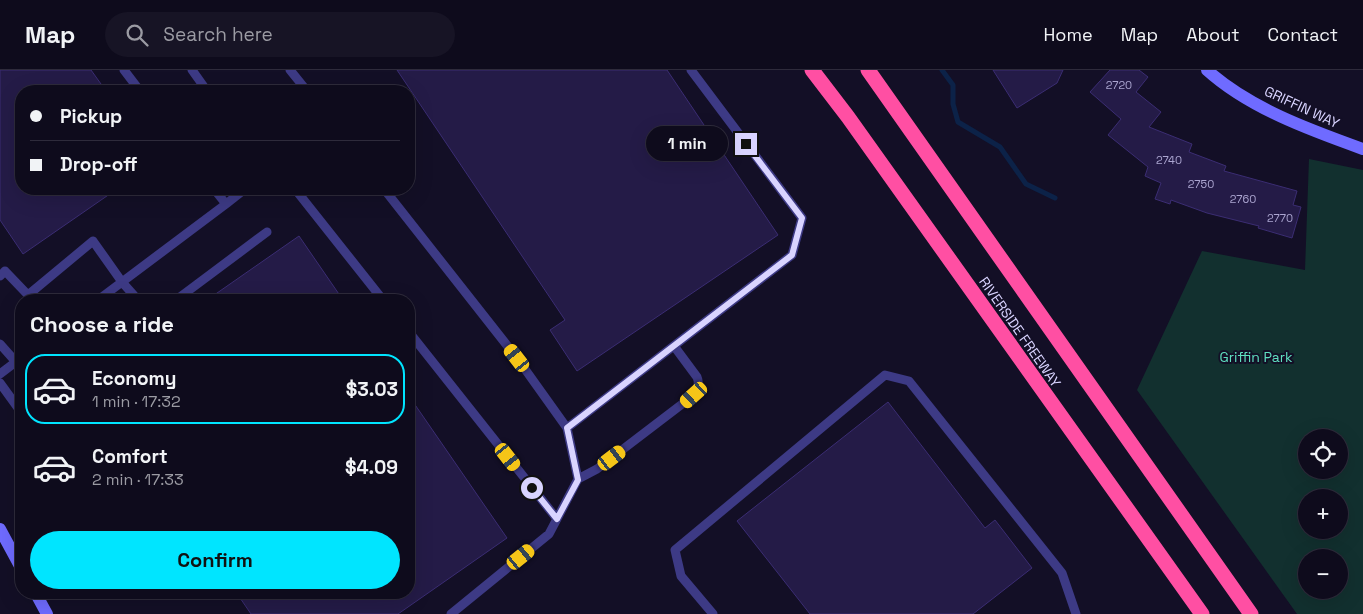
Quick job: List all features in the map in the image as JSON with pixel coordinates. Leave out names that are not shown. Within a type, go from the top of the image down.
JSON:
[{"type":"highway","name":"RIVERSIDE FREEWAY","points":[[812,70],[848,117],[1202,614]]},
{"type":"highway","name":"RIVERSIDE FREEWAY","points":[[868,70],[1251,614]]},
{"type":"street","name":"GRIFFIN WAY","points":[[1207,70],[1225,86],[1301,126],[1363,149]]},
{"type":"street","points":[[0,529],[15,557]]},
{"type":"street","points":[[39,599],[47,614]]},
{"type":"lane","points":[[124,70],[135,85]]},
{"type":"lane","points":[[192,70],[203,85]]},
{"type":"lane","points":[[290,70],[302,85]]},
{"type":"lane","points":[[567,428],[792,255],[802,218],[691,70]]},
{"type":"lane","points":[[219,195],[226,204]]},
{"type":"lane","points":[[106,294],[237,195]]},
{"type":"lane","points":[[300,195],[378,294]]},
{"type":"lane","points":[[389,195],[517,358],[567,428],[578,480]]},
{"type":"lane","points":[[184,294],[266,232]]},
{"type":"lane","points":[[29,294],[93,241],[133,294]]},
{"type":"lane","points":[[0,276],[5,271],[27,294]]},
{"type":"lane","points":[[415,340],[557,519]]},
{"type":"lane","points":[[0,344],[15,357]]},
{"type":"lane","points":[[451,614],[549,534],[578,480],[597,469],[694,395],[699,382],[697,377],[674,346]]},
{"type":"lane","points":[[0,374],[15,362]]},
{"type":"lane","points":[[713,614],[681,576],[675,550],[885,375],[909,381],[1062,573],[1076,614]]},
{"type":"lane","points":[[0,383],[15,404]]},
{"type":"green space","name":"Griffin Park","points":[[1309,159],[1363,170],[1363,614],[1297,614],[1137,390],[1202,251],[1305,270]]},
{"type":"building","points":[[0,70],[91,70],[102,85],[15,85],[15,195],[108,195],[23,254],[0,220]]},
{"type":"building","points":[[397,70],[667,70],[778,235],[577,371],[550,330],[565,320],[415,97],[415,85],[407,85]]},
{"type":"building","points":[[993,70],[1063,70],[1057,83],[1017,108]]},
{"type":"building","points":[[1110,70],[1139,70],[1148,77],[1136,92],[1161,112],[1149,127],[1192,144],[1189,152],[1226,166],[1224,171],[1297,191],[1293,205],[1301,207],[1292,238],[1258,228],[1259,226],[1207,213],[1171,200],[1170,204],[1155,199],[1161,183],[1145,176],[1148,167],[1108,135],[1121,119],[1090,92]]},
{"type":"building","points":[[299,236],[339,294],[216,294]]},
{"type":"building","points":[[888,402],[985,528],[995,520],[1032,568],[973,614],[810,614],[737,521]]},
{"type":"building","points":[[415,405],[507,538],[398,614],[251,614],[241,599],[415,599]]},
{"type":"waterway","points":[[942,70],[953,85],[953,104],[958,122],[1000,147],[1026,184],[1055,198]]},
{"type":"route","points":[[532,488],[557,519],[578,480],[567,428],[792,255],[802,218],[746,144]]}]
